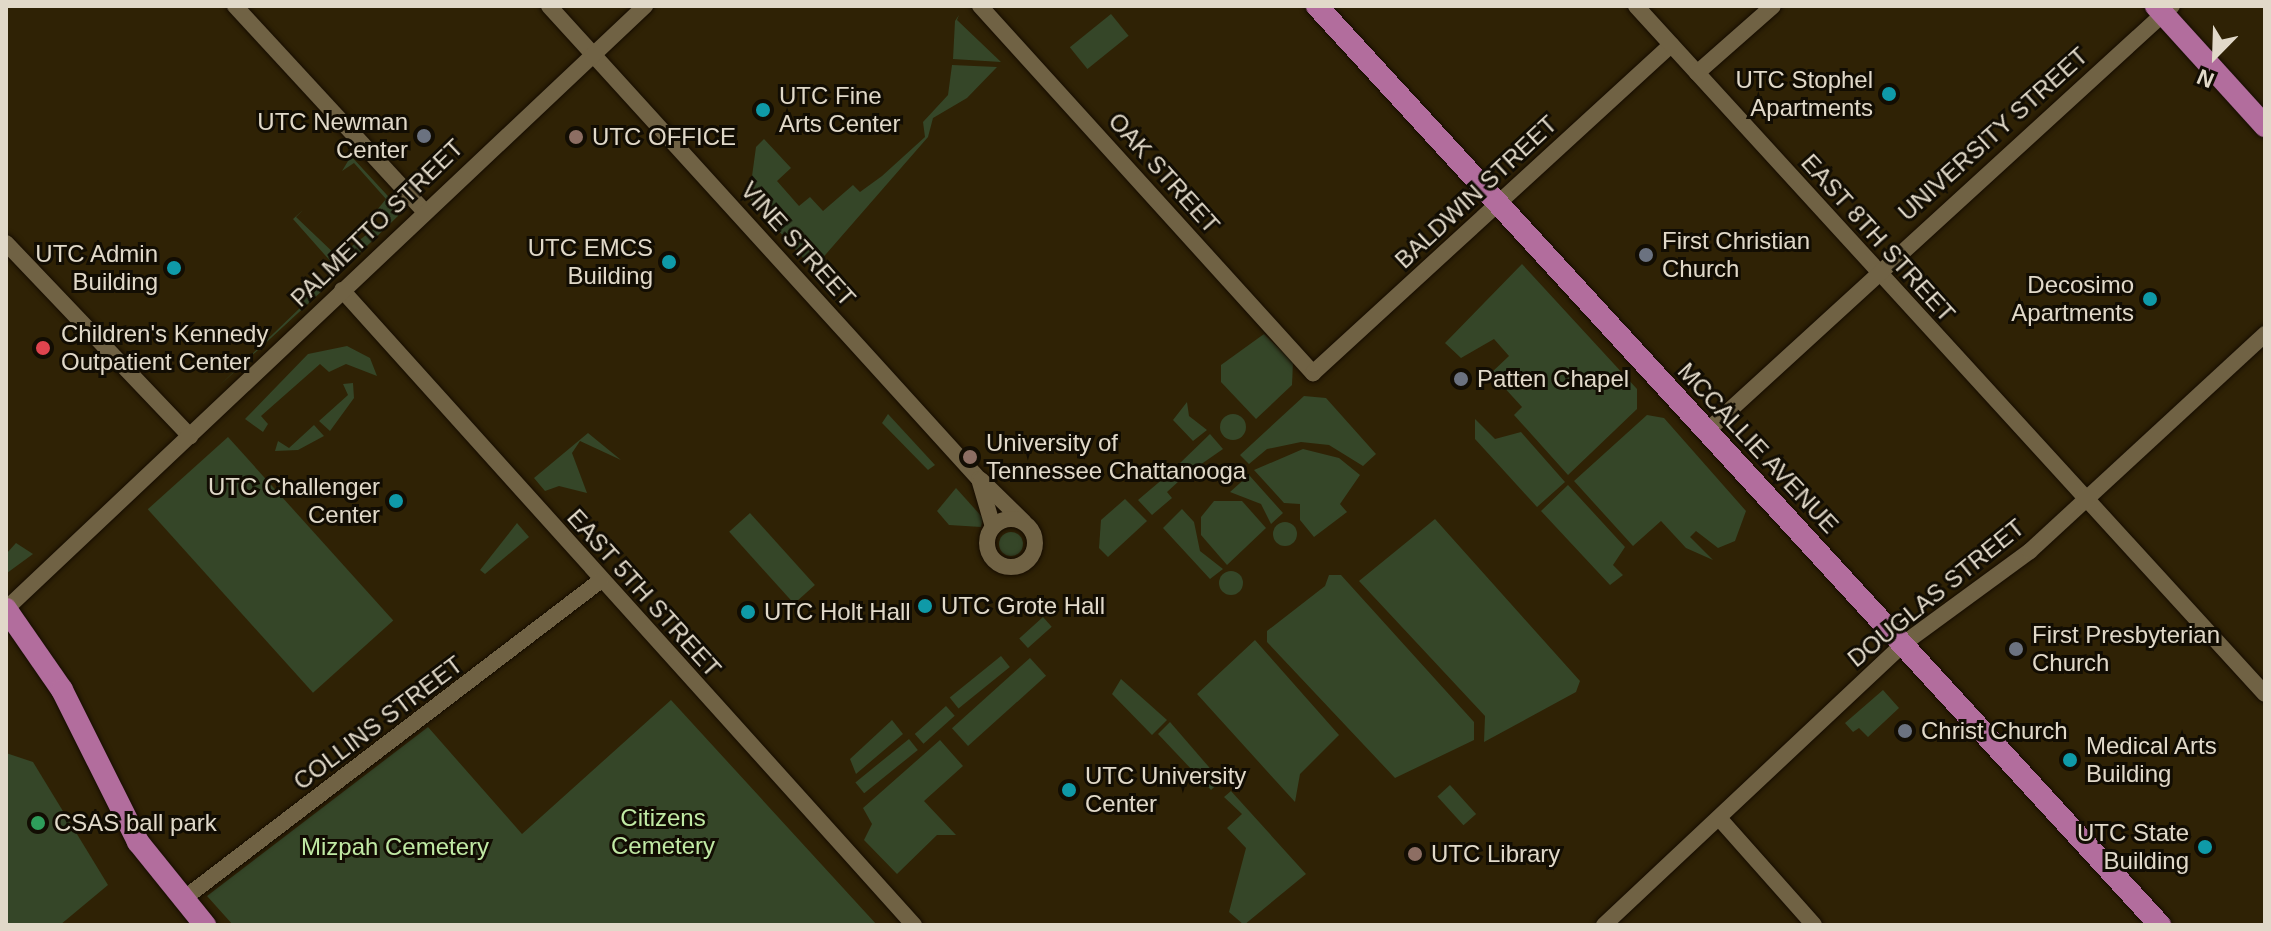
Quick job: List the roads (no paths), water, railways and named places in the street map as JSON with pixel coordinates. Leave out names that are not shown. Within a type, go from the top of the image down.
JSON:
[{"type":"main road","name":"MCCALLIE AVENUE","points":[[1317,6],[2160,925]]},
{"type":"main road","points":[[2163,9],[2265,126]]},
{"type":"main road","points":[[6,609],[62,690],[138,842],[205,925]]},
{"type":"street","points":[[235,6],[423,210]]},
{"type":"street","name":"VINE STREET","points":[[549,6],[979,479],[1028,526],[1034,551],[1016,567],[991,559],[993,527],[979,479]]},
{"type":"street","name":"PALMETTO STREET","points":[[6,609],[423,210],[645,6]]},
{"type":"street","name":"OAK STREET","points":[[980,6],[1313,373]]},
{"type":"street","name":"EAST 8TH STREET","points":[[1636,6],[2085,501],[2265,694]]},
{"type":"street","points":[[1697,73],[1773,6]]},
{"type":"street","name":"UNIVERSITY STREET","points":[[1707,431],[1876,271],[2163,9]]},
{"type":"street","name":"BALDWIN STREET","points":[[1313,373],[1671,45]]},
{"type":"street","points":[[6,243],[190,436]]},
{"type":"street","name":"EAST 5TH STREET","points":[[342,290],[600,581],[914,925]]},
{"type":"street","name":"DOUGLAS STREET","points":[[1604,925],[1903,644],[2085,501],[2265,334]]},
{"type":"street","points":[[993,527],[1009,518],[1028,526]]},
{"type":"street","name":"COLLINS STREET","points":[[182,900],[600,581]]},
{"type":"street","points":[[1719,818],[1814,925]]},
{"type":"place","name":"UTC Stophel Apartments","points":[[1889,94]]},
{"type":"place","name":"UTC Fine Arts Center","points":[[763,110]]},
{"type":"place","name":"UTC Newman Center","points":[[424,136]]},
{"type":"place","name":"UTC OFFICE","points":[[576,137]]},
{"type":"place","name":"First Christian Church","points":[[1646,255]]},
{"type":"place","name":"UTC EMCS Building","points":[[669,262]]},
{"type":"place","name":"UTC Admin Building","points":[[174,268]]},
{"type":"place","name":"Decosimo Apartments","points":[[2150,299]]},
{"type":"place","name":"Children's Kennedy Outpatient Center","points":[[43,348]]},
{"type":"place","name":"Patten Chapel","points":[[1461,379]]},
{"type":"place","name":"University of Tennessee Chattanooga","points":[[970,457]]},
{"type":"place","name":"UTC Challenger Center","points":[[396,501]]},
{"type":"place","name":"UTC Grote Hall","points":[[925,606]]},
{"type":"place","name":"UTC Holt Hall","points":[[748,612]]},
{"type":"place","name":"First Presbyterian Church","points":[[2016,649]]},
{"type":"place","name":"Christ Church","points":[[1905,731]]},
{"type":"place","name":"Medical Arts Building","points":[[2070,760]]},
{"type":"place","name":"UTC University Center","points":[[1069,790]]},
{"type":"place","name":"CSAS ball park","points":[[38,823]]},
{"type":"place","name":"UTC State Building","points":[[2205,847]]},
{"type":"place","name":"UTC Library","points":[[1415,854]]},
{"type":"park label","name":"Citizens Cemetery","points":[[663,832]]},
{"type":"park label","name":"Mizpah Cemetery","points":[[395,847]]}]
